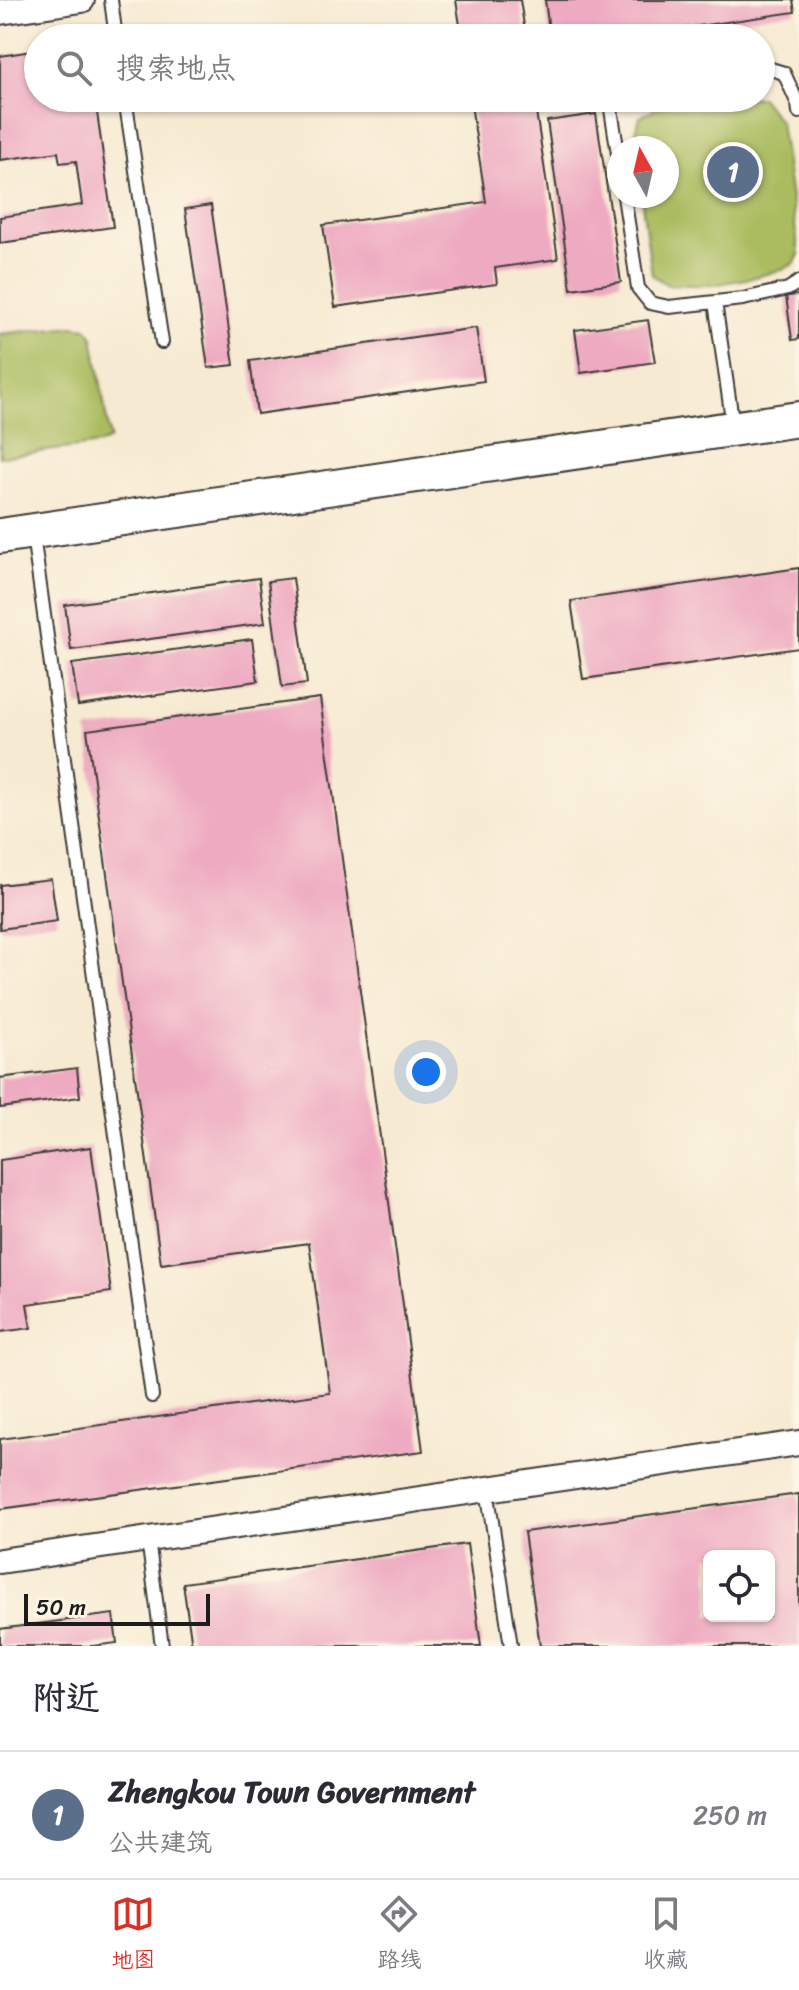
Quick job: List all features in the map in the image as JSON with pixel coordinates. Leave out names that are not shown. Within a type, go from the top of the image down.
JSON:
[{"type":"street","points":[[0,12],[82,0]]},
{"type":"street","points":[[16,533],[799,419]]},
{"type":"street","points":[[0,1561],[799,1443]]},
{"type":"lane","points":[[111,0],[114,24]]},
{"type":"lane","points":[[775,70],[784,73],[799,112]]},
{"type":"lane","points":[[127,112],[162,342]]},
{"type":"lane","points":[[611,112],[615,136]]},
{"type":"lane","points":[[626,208],[638,288],[650,303],[669,307],[743,299],[788,289],[799,282]]},
{"type":"lane","points":[[715,302],[734,429]]},
{"type":"lane","points":[[16,533],[152,1396]]},
{"type":"lane","points":[[487,1489],[511,1646]]},
{"type":"lane","points":[[148,1539],[162,1646]]},
{"type":"green space","points":[[650,112],[772,112],[780,122],[799,254],[795,263],[782,270],[712,285],[668,285],[652,275],[643,208],[679,208],[679,136],[635,136],[640,117]]},
{"type":"green space","points":[[73,326],[87,328],[93,337],[110,439],[100,444],[0,457],[0,334]]},
{"type":"building","points":[[456,0],[520,0],[524,24],[460,24]]},
{"type":"building","points":[[545,0],[793,0],[795,12],[712,24],[548,24]]},
{"type":"building","points":[[24,52],[24,112],[97,112],[113,227],[0,243],[0,217],[82,205],[76,161],[60,163],[58,152],[0,160],[0,56]]},
{"type":"building","points":[[472,112],[536,112],[558,259],[495,268],[497,284],[335,307],[323,225],[486,202]]},
{"type":"building","points":[[596,114],[607,208],[610,208],[621,282],[571,289],[547,121]]},
{"type":"building","points":[[211,205],[234,365],[208,368],[185,209]]},
{"type":"building","points":[[799,295],[799,339],[792,340],[786,296]]},
{"type":"building","points":[[648,320],[655,362],[581,373],[575,330]]},
{"type":"building","points":[[476,328],[484,381],[257,414],[250,361]]},
{"type":"building","points":[[799,568],[799,648],[583,679],[571,601]]},
{"type":"building","points":[[259,578],[265,623],[71,650],[65,605]]},
{"type":"building","points":[[293,578],[307,684],[282,687],[268,581]]},
{"type":"building","points":[[252,639],[258,681],[78,706],[72,664]]},
{"type":"building","points":[[320,698],[423,1451],[0,1509],[0,1439],[330,1393],[309,1243],[161,1264],[87,730]]},
{"type":"building","points":[[51,879],[57,921],[0,929],[0,885]]},
{"type":"building","points":[[77,1068],[80,1097],[0,1108],[0,1078]]},
{"type":"building","points":[[91,1147],[111,1292],[27,1304],[31,1328],[0,1332],[0,1160]]},
{"type":"building","points":[[799,1494],[799,1646],[540,1646],[524,1532]]},
{"type":"building","points":[[467,1544],[481,1646],[192,1646],[183,1583]]},
{"type":"building","points":[[113,1614],[117,1643],[0,1646],[0,1629]]},
{"type":"place","name":"Zhengkou Town Government","points":[[733,172]]}]
